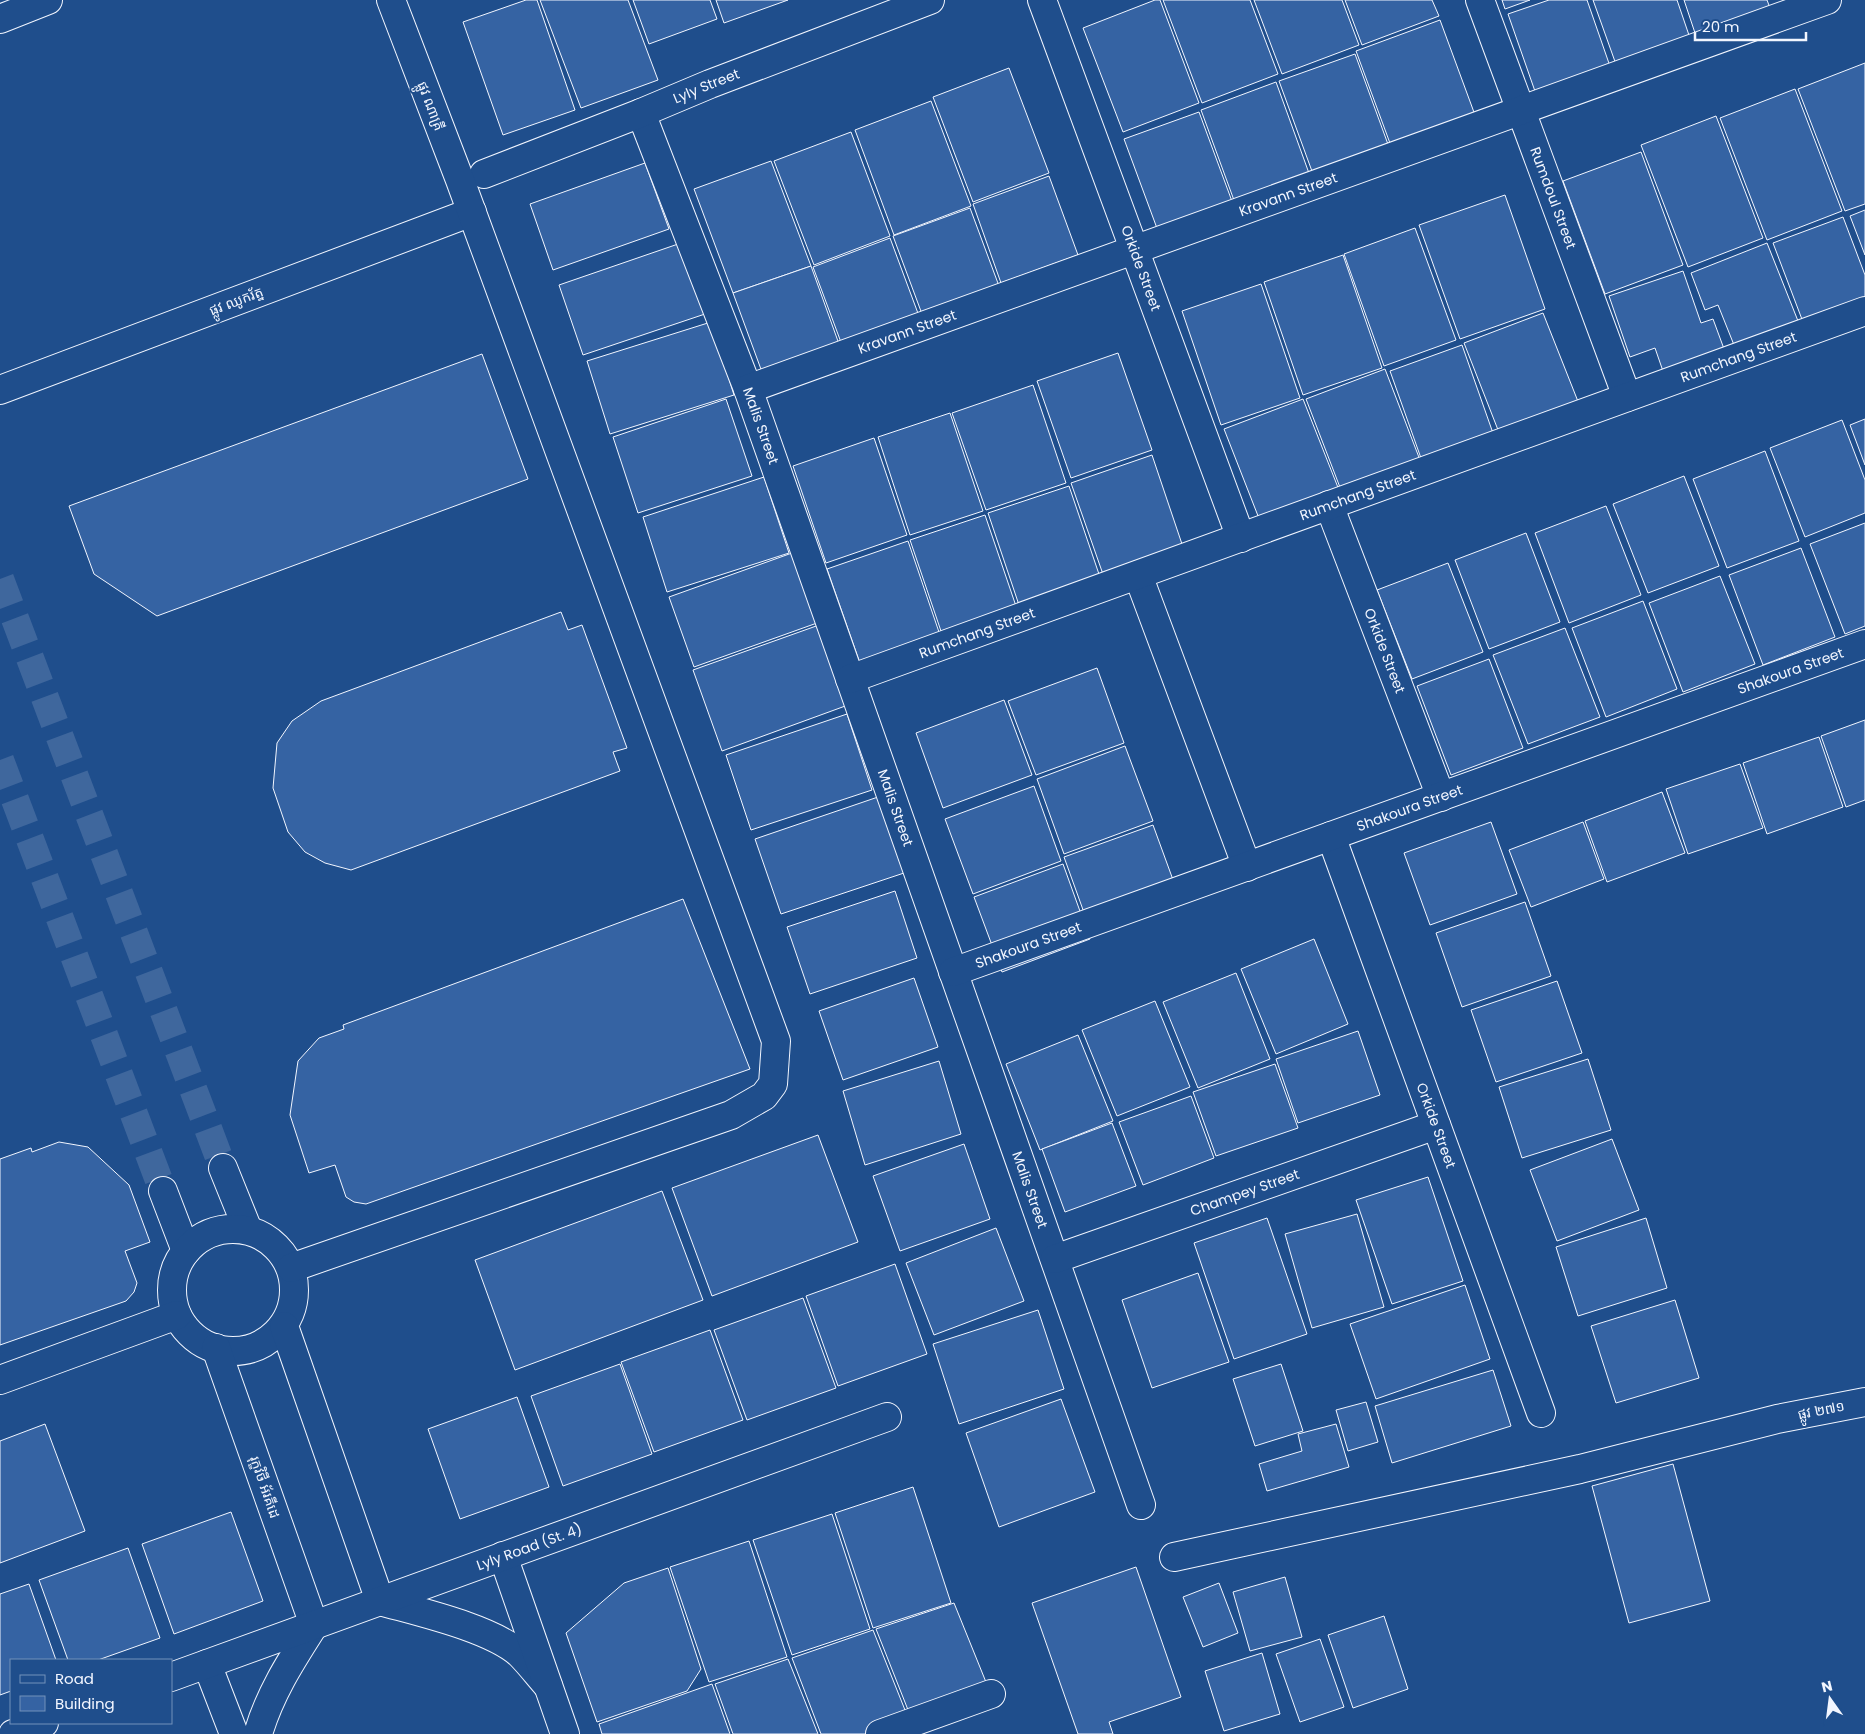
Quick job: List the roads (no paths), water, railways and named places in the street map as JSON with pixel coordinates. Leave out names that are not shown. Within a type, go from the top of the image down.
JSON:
[{"type":"street","points":[[0,19],[48,0]]},
{"type":"street","name":"ផ្លូវ ណាគ្រី","points":[[291,1268],[732,1115],[764,1096],[773,1084],[776,1041],[472,212],[391,0]]},
{"type":"street","name":"Lyly Street","points":[[484,174],[710,84],[930,0]]},
{"type":"street","name":"Orkide Street","points":[[1042,0],[1241,538]]},
{"type":"street","name":"Rumdoul Street","points":[[1480,0],[1626,398]]},
{"type":"street","name":"Kravann Street","points":[[748,389],[1827,0]]},
{"type":"street","name":"Malis Street","points":[[641,113],[748,389],[1141,1505]]},
{"type":"street","name":"ផ្លូវ ឈូករ័ត្ន","points":[[0,390],[472,212]]},
{"type":"street","name":"Rumchang Street","points":[[850,679],[1865,311]]},
{"type":"street","name":"Orkide Street","points":[[1329,505],[1441,797]]},
{"type":"street","points":[[1138,574],[1247,867]]},
{"type":"street","name":"Shakoura Street","points":[[954,972],[1865,644]]},
{"type":"street","name":"Orkide Street","points":[[1331,836],[1541,1413]]},
{"type":"street","name":"Champey Street","points":[[1054,1259],[1436,1125]]},
{"type":"street","points":[[223,1168],[248,1230]]},
{"type":"street","points":[[163,1191],[186,1251]]},
{"type":"street","points":[[227,1228],[248,1230],[266,1237],[281,1250],[291,1268],[295,1288],[292,1308],[284,1326],[269,1339],[251,1348],[230,1352],[210,1347],[192,1336],[179,1320],[172,1301],[171,1280],[178,1261],[191,1244],[208,1233],[227,1228]]},
{"type":"street","points":[[0,1380],[177,1315]]},
{"type":"street","points":[[284,1326],[380,1601],[442,1619],[496,1639],[520,1654],[548,1686]]},
{"type":"street","name":"រុក្ខវិថី អ័រគីដេ","points":[[216,1348],[314,1625]]},
{"type":"street","name":"ផ្លូវ ២៧១","points":[[1174,1557],[1580,1469],[1777,1419],[1865,1402]]},
{"type":"street","name":"Lyly Road (St. 4)","points":[[172,1677],[887,1417]]},
{"type":"street","points":[[503,1556],[565,1734]]},
{"type":"street","points":[[258,1734],[282,1673],[314,1625]]},
{"type":"street","points":[[207,1664],[234,1734]]},
{"type":"street","points":[[880,1734],[991,1694]]},
{"type":"street","points":[[13,1734],[41,1724]]},
{"type":"tunnel","points":[[0,579],[223,1168]]},
{"type":"tunnel","points":[[0,760],[163,1191]]}]
